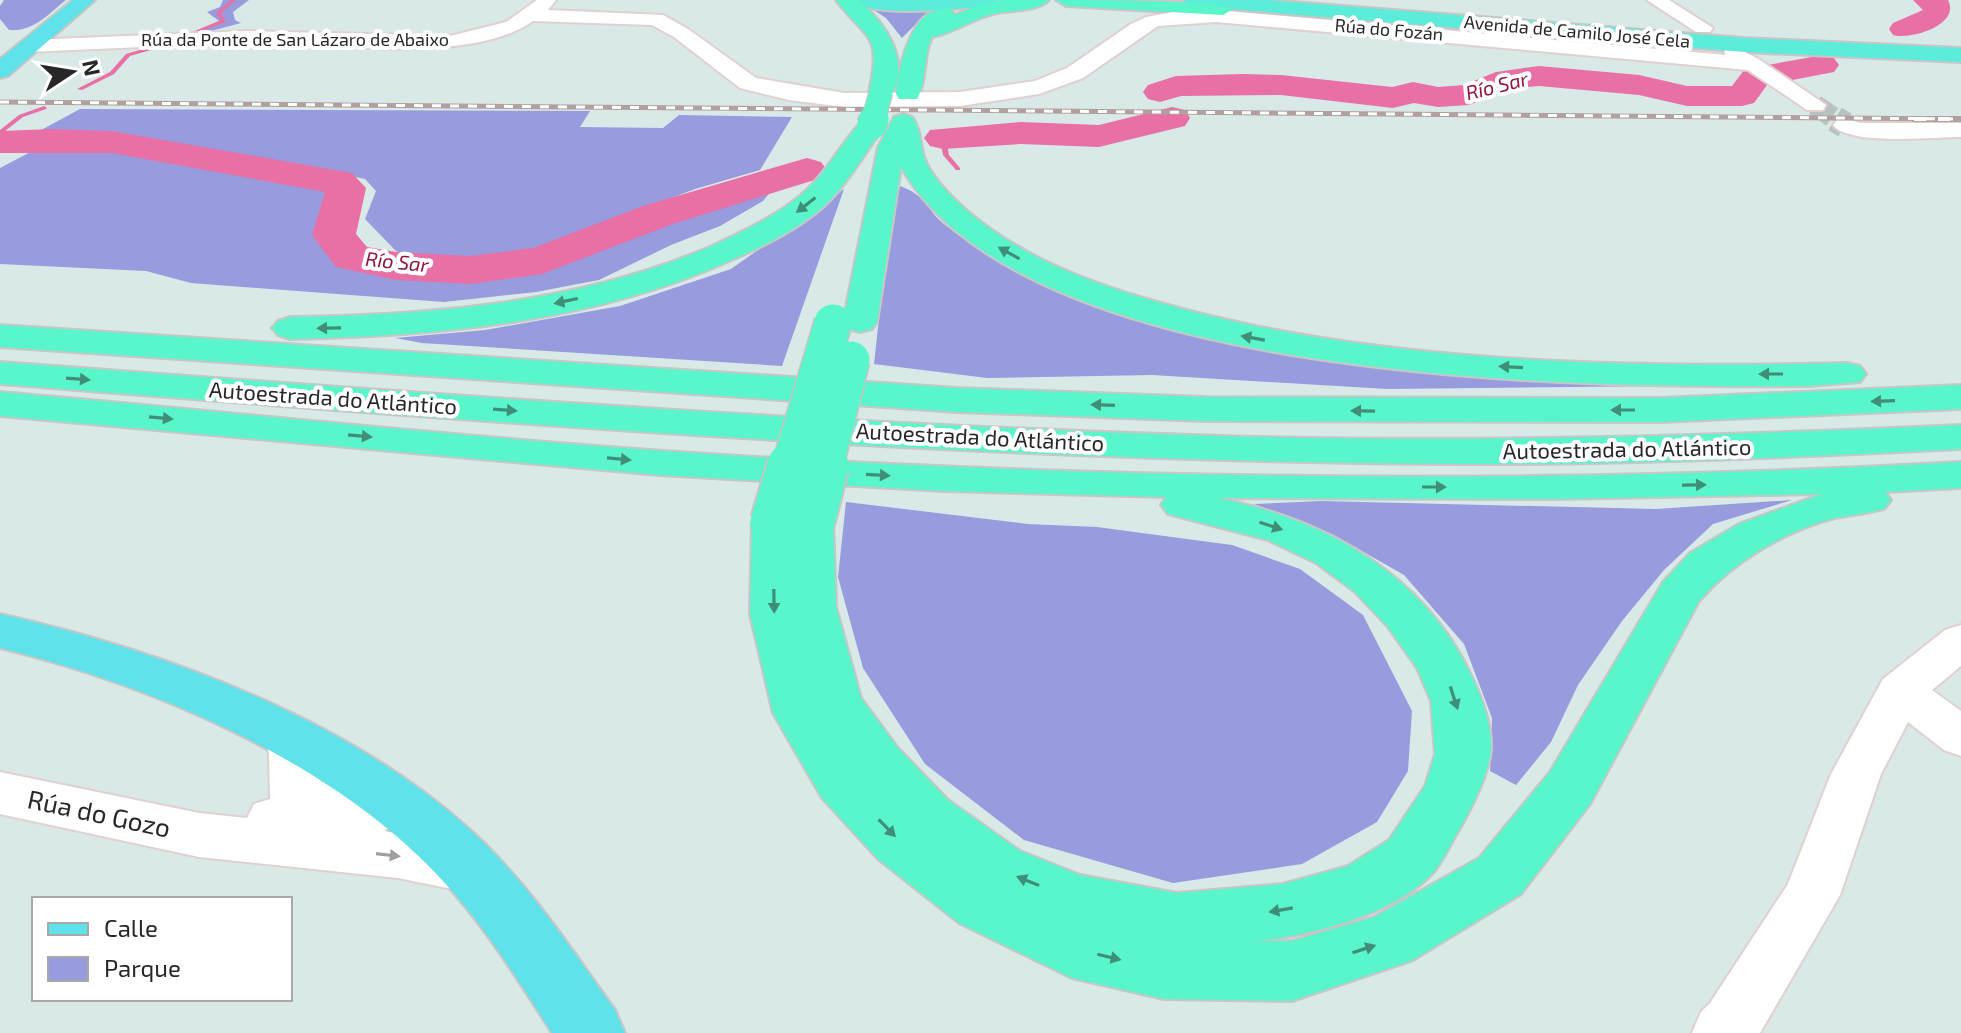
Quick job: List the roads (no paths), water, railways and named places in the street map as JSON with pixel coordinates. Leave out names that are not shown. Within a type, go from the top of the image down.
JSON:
[{"type":"highway","points":[[846,0],[870,20],[884,41],[886,71],[881,92],[909,134],[912,162],[955,215],[985,239],[1088,292],[1235,335],[1346,355],[1429,363],[1621,373],[1843,374],[1961,368]]},
{"type":"highway","points":[[862,0],[914,6],[980,2]]},
{"type":"highway","points":[[923,32],[940,29],[954,20],[985,9],[1039,0]]},
{"type":"highway","points":[[1066,0],[1219,13],[1438,25],[1471,23]]},
{"type":"highway","points":[[1116,0],[1219,13]]},
{"type":"highway","name":"Avenida de Camilo José Cela","points":[[1193,0],[1744,45],[1961,55]]},
{"type":"highway","name":"Avenida de Camilo José Cela","points":[[1266,0],[1817,43],[1961,47]]},
{"type":"highway","points":[[1337,0],[1635,26],[1656,32]]},
{"type":"highway","points":[[1394,0],[1557,20]]},
{"type":"highway","points":[[980,2],[944,14],[915,42],[894,114],[872,145],[846,323],[792,522],[774,614],[800,713],[842,782],[899,842],[981,904],[1072,949],[1164,969],[1292,971],[1391,940],[1500,876],[1570,788],[1680,593],[1706,564],[1755,534],[1824,507],[1961,488]]},
{"type":"highway","points":[[0,310],[253,328],[335,328],[421,324],[536,307],[647,281],[700,264],[776,226],[823,191],[853,144],[894,114]]},
{"type":"highway","name":"Autoestrada do Atlántico","points":[[0,336],[958,400],[1204,409],[1660,410],[1961,397]]},
{"type":"highway","name":"Autoestrada do Atlántico","points":[[0,373],[662,421],[1213,450],[1618,451],[1857,444],[1961,437]]},
{"type":"highway","points":[[0,404],[660,463],[964,480],[1260,487],[1496,487],[1720,484],[1961,475]]},
{"type":"highway","points":[[792,522],[836,703],[877,762],[928,817],[999,869],[1076,901],[1177,921],[1283,911],[1365,888],[1410,858],[1451,793],[1463,754],[1457,701],[1440,663],[1405,615],[1372,581],[1332,553],[1284,530],[1243,517],[1196,506],[1144,500],[997,493],[964,480]]},
{"type":"main road","points":[[0,71],[28,39],[85,0]]},
{"type":"main road","points":[[0,631],[136,671],[232,709],[286,735],[380,791],[472,870],[502,905],[591,1033]]},
{"type":"street","name":"Rúa da Ponte de San Lázaro de Abaixo","points":[[28,39],[338,38],[450,42],[513,26],[550,0]]},
{"type":"street","points":[[1656,0],[1703,28]]},
{"type":"street","name":"Rúa do Fozán","points":[[528,15],[656,19],[681,33],[748,83],[789,93],[844,100],[960,99],[1039,87],[1075,73],[1153,21],[1219,13],[1764,71]]},
{"type":"street","name":"Rúa do Fozán","points":[[1734,52],[1815,105]]},
{"type":"street","points":[[1845,125],[1856,130],[1961,130]]},
{"type":"street","points":[[1723,1033],[1732,1024],[1812,895],[1856,774],[1900,691],[1961,641]]},
{"type":"street","points":[[1900,691],[1961,737]]},
{"type":"street","points":[[286,735],[294,753],[303,830],[334,836],[380,791]]},
{"type":"street","name":"Rúa do Gozo","points":[[0,793],[199,835],[303,830],[398,855],[472,870]]},
{"type":"waterway","points":[[185,37],[224,21],[218,13],[234,0]]},
{"type":"waterway","name":"Río Sar","points":[[1904,29],[1937,15],[1938,6],[1927,0]]},
{"type":"waterway","points":[[80,89],[112,73],[128,55],[166,44]]},
{"type":"waterway","name":"Río Sar","points":[[1160,92],[1176,86],[1242,84],[1281,85],[1393,98],[1413,92],[1438,97],[1469,95],[1508,79],[1539,76],[1639,85],[1687,96],[1742,96],[1757,76],[1784,74],[1823,65]]},
{"type":"waterway","points":[[0,133],[21,116],[44,108]]},
{"type":"waterway","name":"Río Sar","points":[[943,138],[1021,133],[1099,136],[1172,118]]},
{"type":"waterway","points":[[943,138],[946,155],[958,169]]},
{"type":"waterway","name":"Río Sar","points":[[0,142],[112,142],[338,182],[346,188],[334,235],[352,257],[396,266],[470,270],[542,260],[658,215],[807,170]]},
{"type":"tunnel","points":[[1815,105],[1836,120]]},
{"type":"tunnel","points":[[1836,120],[1845,125]]},
{"type":"railway","points":[[0,102],[1961,119],[1914,119]]}]
